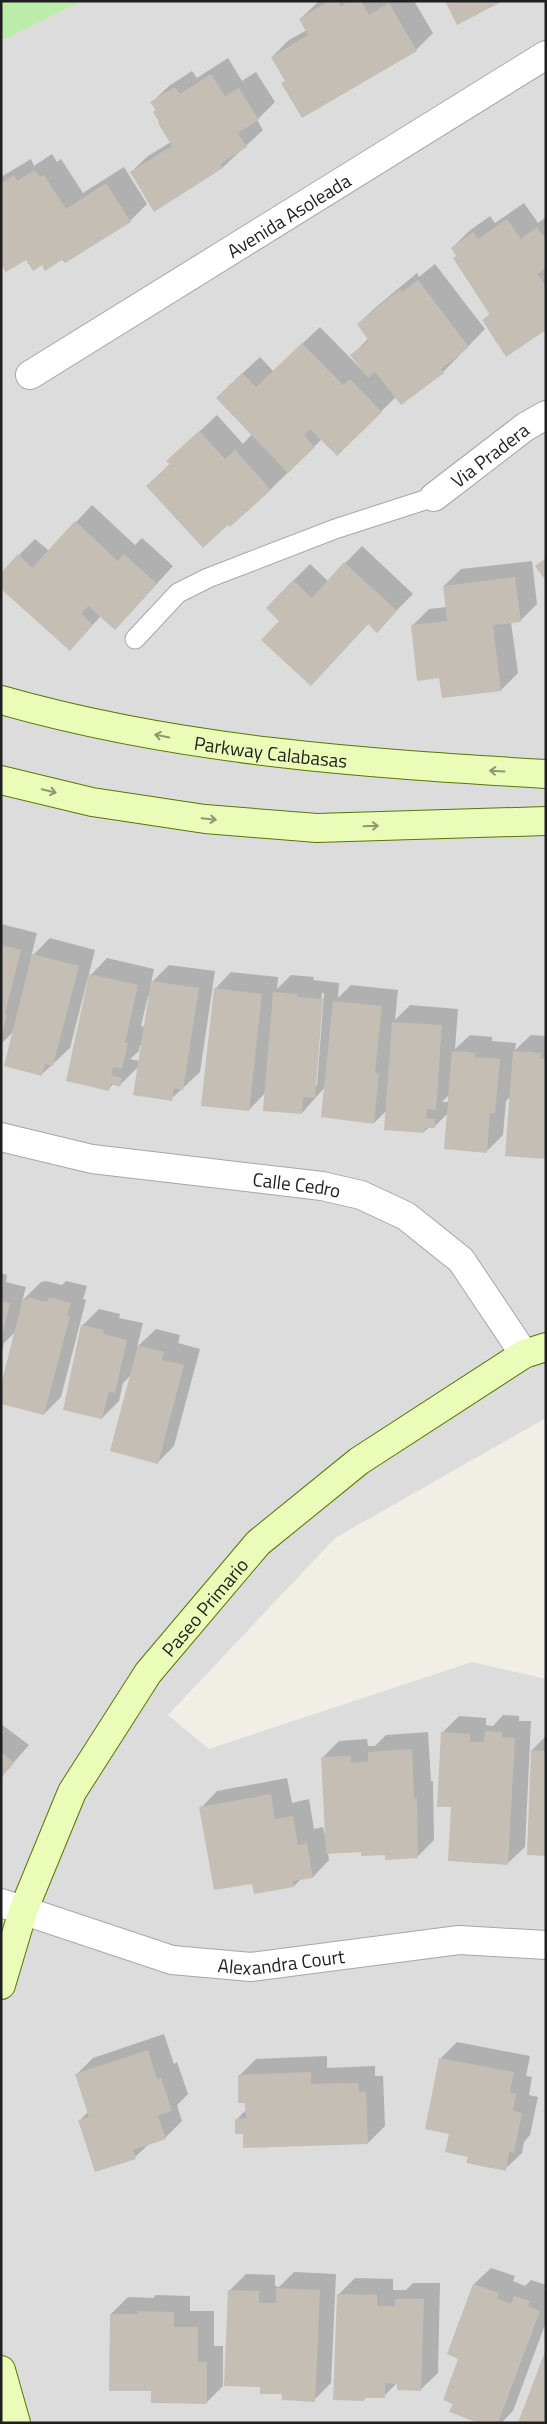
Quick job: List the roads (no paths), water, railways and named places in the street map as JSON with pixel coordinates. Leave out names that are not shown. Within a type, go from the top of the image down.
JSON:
[{"type":"street","name":"Avenida Asoleada","points":[[30,375],[546,56]]},
{"type":"street","name":"Via Pradera","points":[[434,497],[525,427],[546,415]]},
{"type":"street","name":"Parkway Calabasas","points":[[1,700],[54,716],[233,749],[366,763],[546,774]]},
{"type":"street","points":[[1,780],[102,803],[205,819],[308,827],[546,820]]},
{"type":"street","name":"Calle Cedro","points":[[1,1138],[92,1159],[322,1186],[362,1195],[406,1216],[461,1260],[535,1351]]},
{"type":"street","name":"Paseo Primario","points":[[1,1986],[12,1907],[72,1792],[148,1673],[258,1543],[359,1461],[535,1351]]},
{"type":"street","name":"Alexandra Court","points":[[12,1907],[172,1960],[251,1967],[459,1940],[546,1945]]},
{"type":"street","points":[[1,2370],[16,2423]]},
{"type":"lane","points":[[135,639],[178,593],[208,578],[336,529],[434,497]]}]
